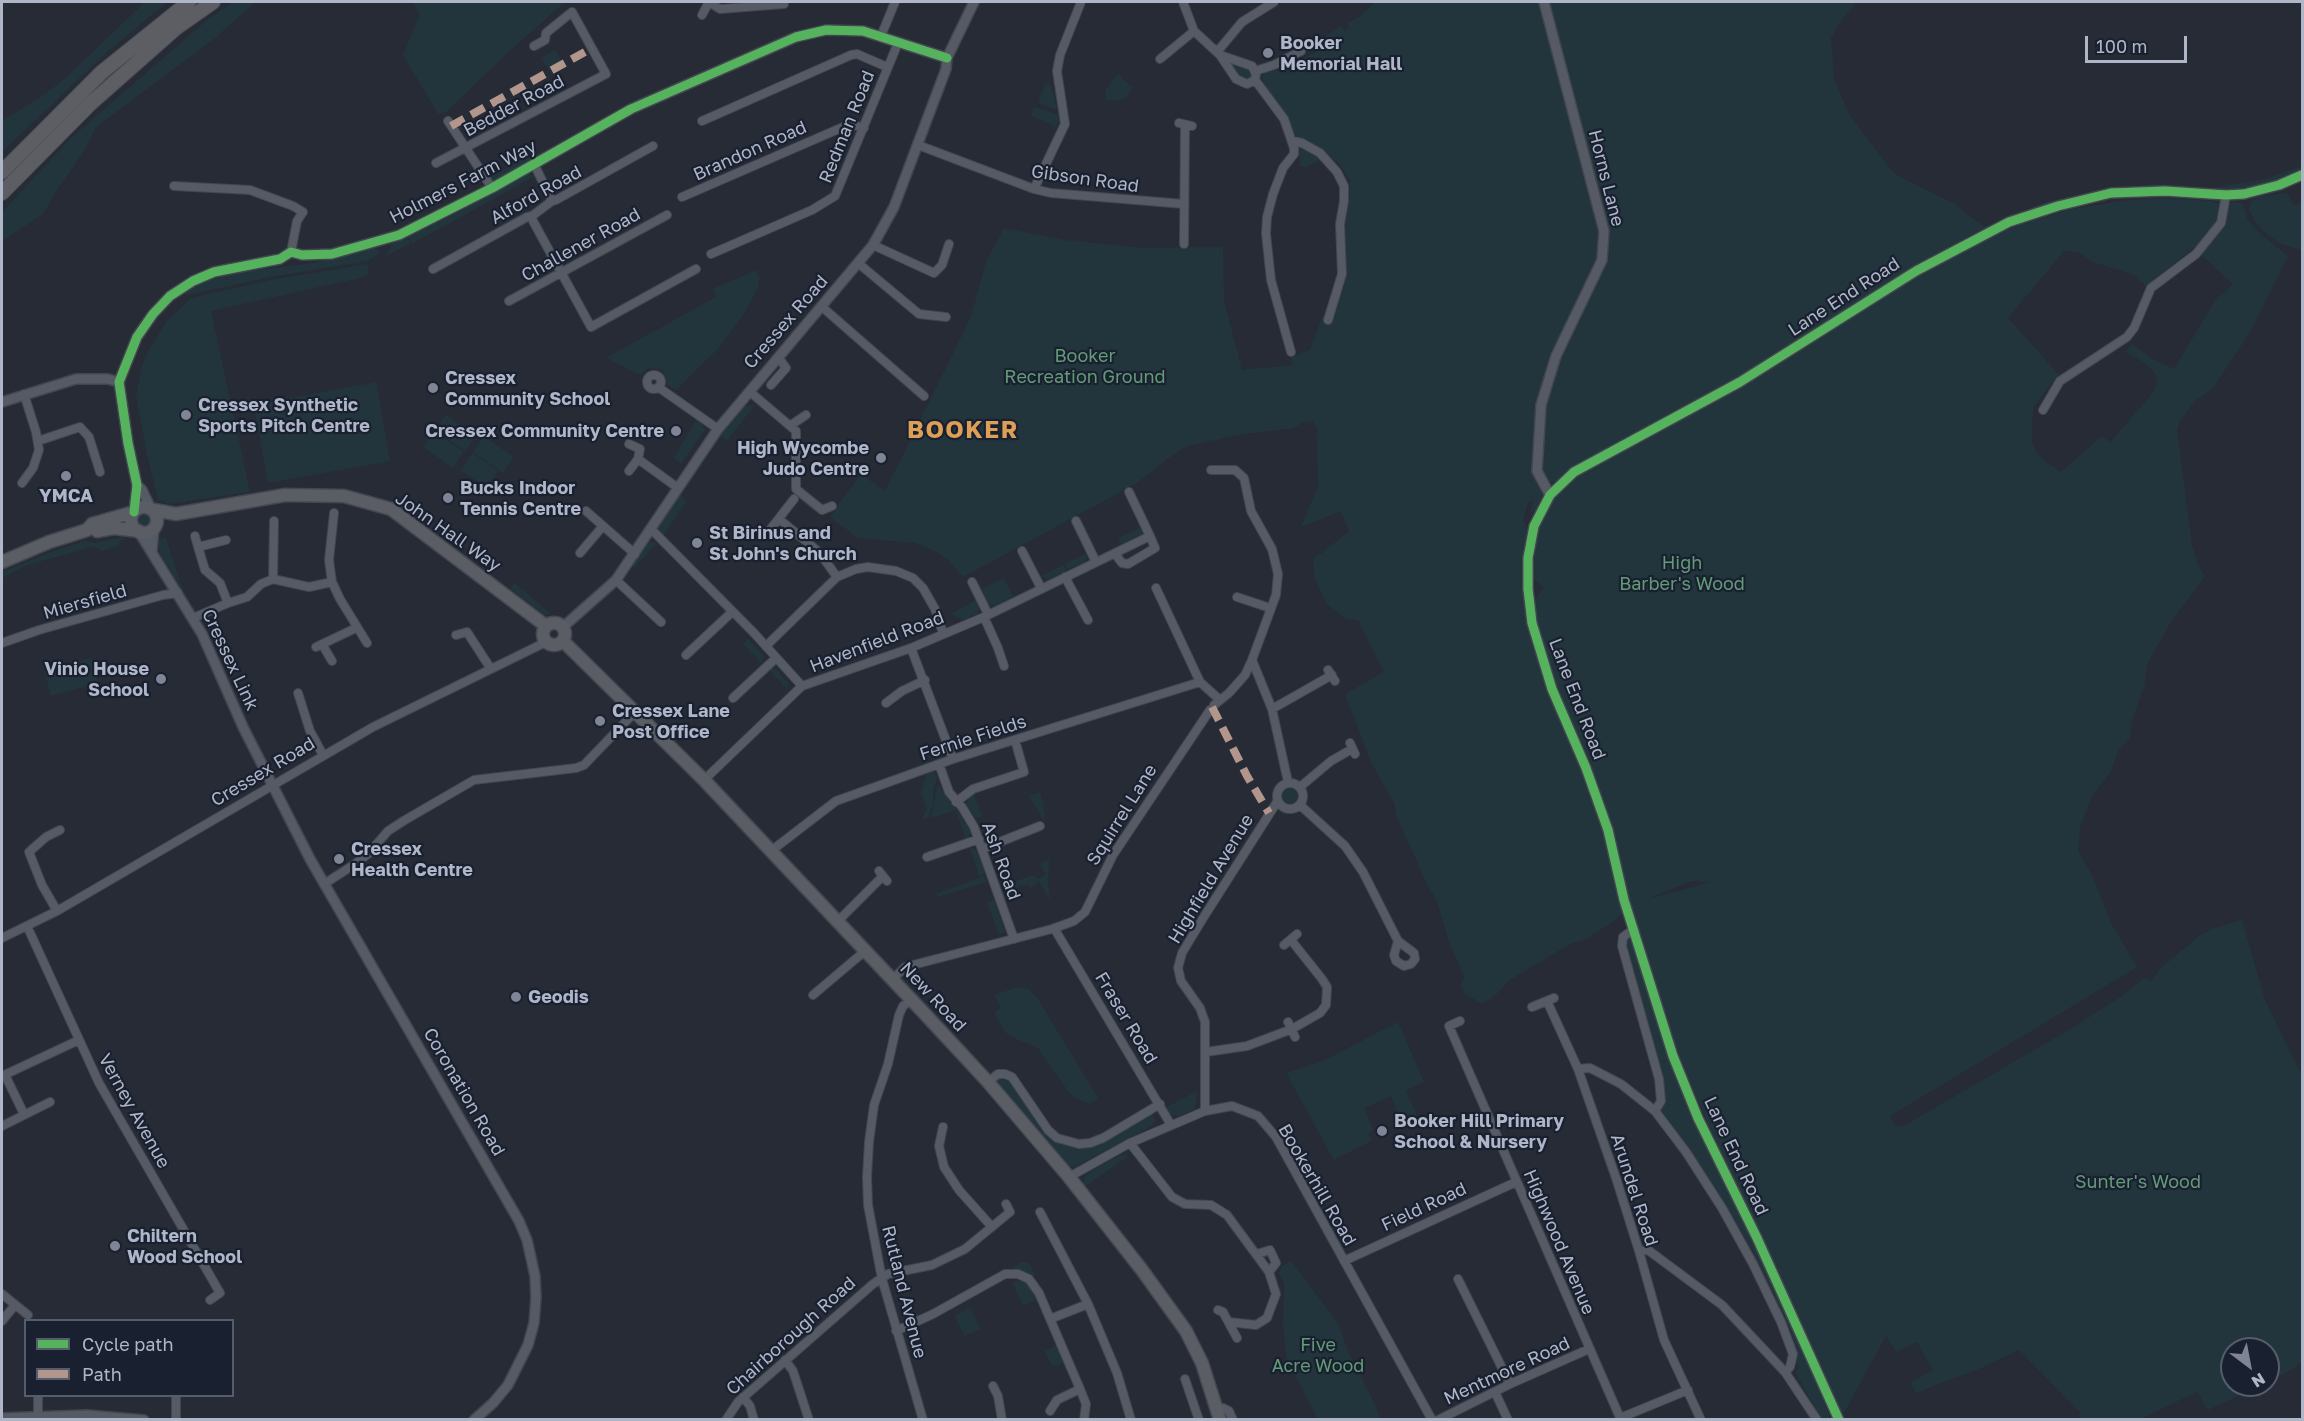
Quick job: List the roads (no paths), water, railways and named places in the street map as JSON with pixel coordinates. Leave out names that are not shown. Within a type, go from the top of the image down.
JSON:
[{"type":"highway","points":[[2,171],[102,72],[189,2]]},
{"type":"highway","points":[[2,193],[90,104],[176,28],[213,2]]},
{"type":"highway","name":"John Hall Way","points":[[152,509],[176,514],[285,495],[344,496],[391,509],[546,626]]},
{"type":"highway","points":[[2,562],[49,542],[87,530],[121,528],[147,532],[154,528],[158,521],[152,509],[144,507],[92,524],[87,530]]},
{"type":"highway","points":[[134,512],[131,521],[139,532]]},
{"type":"highway","name":"John Hall Way","points":[[154,528],[176,514]]},
{"type":"highway","points":[[555,622],[563,627],[566,636],[563,641],[556,645],[546,642],[542,635],[546,626],[555,622]]},
{"type":"highway","name":"New Road","points":[[563,641],[704,780],[912,1000],[988,1082],[1069,1177],[1142,1270],[1186,1331],[1202,1363],[1218,1415]]},
{"type":"street","points":[[702,15],[709,2],[720,9],[784,4]]},
{"type":"street","points":[[881,36],[895,2]]},
{"type":"street","name":"Cressex Road","points":[[563,627],[616,580],[652,530],[718,429],[873,245],[891,213],[946,69],[947,58],[974,2]]},
{"type":"street","points":[[1034,189],[1065,124],[1057,71],[1060,55],[1081,2]]},
{"type":"street","points":[[1183,2],[1194,31],[1219,53],[1236,79],[1247,84],[1254,80]]},
{"type":"street","points":[[1219,53],[1242,22],[1274,2]]},
{"type":"street","name":"Horns Lane","points":[[1544,2],[1604,231],[1602,260],[1556,356],[1541,405],[1537,471],[1550,495]]},
{"type":"street","name":"Bedder Road","points":[[436,163],[606,74],[570,10],[546,33],[545,40],[534,46]]},
{"type":"street","name":"Holmers Farm Way","points":[[119,382],[137,338],[155,311],[170,296],[193,281],[214,272],[280,260],[291,252],[302,255],[332,254],[399,235],[492,188],[631,109],[796,37],[826,30],[863,31],[947,58]]},
{"type":"street","points":[[1160,59],[1194,31]]},
{"type":"street","name":"Redman Road","points":[[711,254],[812,210],[835,196],[898,42]]},
{"type":"street","points":[[1255,71],[1274,65],[1301,51]]},
{"type":"street","points":[[1219,53],[1247,63],[1255,71]]},
{"type":"street","points":[[702,121],[850,55],[856,54],[887,67]]},
{"type":"street","points":[[1255,71],[1254,80],[1284,119],[1293,141],[1294,154],[1283,168],[1273,194],[1267,217],[1266,234],[1271,280],[1291,352]]},
{"type":"street","points":[[448,121],[492,188]]},
{"type":"street","name":"Brandon Road","points":[[682,197],[850,124],[864,128]]},
{"type":"street","points":[[1184,244],[1186,124]]},
{"type":"street","points":[[1293,141],[1302,143],[1320,153],[1337,172],[1344,186],[1340,224],[1342,274],[1328,320]]},
{"type":"street","name":"Gibson Road","points":[[918,145],[1034,189],[1051,193],[1184,204]]},
{"type":"street","name":"Alford Road","points":[[434,269],[526,217],[532,216],[552,201],[653,147]]},
{"type":"street","points":[[534,165],[552,201]]},
{"type":"street","name":"Lane End Road","points":[[1839,1419],[1777,1281],[1682,1081],[1624,900],[1608,830],[1586,768],[1552,689],[1532,623],[1528,589],[1528,558],[1534,526],[1550,495],[1568,477],[1594,460],[1740,382],[1916,270],[2008,222],[2058,206],[2111,194],[2165,191],[2244,194],[2279,185],[2302,175]]},
{"type":"street","points":[[174,186],[250,190],[282,200],[303,212],[297,221],[291,252]]},
{"type":"street","points":[[2043,410],[2060,381],[2127,337],[2134,328],[2151,288],[2196,254],[2221,223],[2226,195]]},
{"type":"street","name":"Challener Road","points":[[509,301],[667,215]]},
{"type":"street","points":[[532,216],[591,327],[696,269]]},
{"type":"street","points":[[873,245],[934,273],[942,265],[949,244]]},
{"type":"street","points":[[858,263],[919,314],[946,317]]},
{"type":"street","points":[[821,306],[924,396]]},
{"type":"street","points":[[771,386],[786,368],[778,357]]},
{"type":"street","points":[[2,402],[76,379],[108,379],[119,382],[137,485],[134,512]]},
{"type":"street","points":[[658,387],[718,429]]},
{"type":"street","points":[[749,391],[796,431],[796,489],[822,510],[832,506]]},
{"type":"street","points":[[22,483],[33,468],[38,456],[38,441],[24,394]]},
{"type":"street","points":[[791,425],[806,415]]},
{"type":"street","points":[[38,441],[81,427],[89,437],[100,472]]},
{"type":"street","points":[[629,444],[640,450],[638,459],[629,471]]},
{"type":"street","points":[[638,459],[678,488]]},
{"type":"street","name":"Squirrel Lane","points":[[892,980],[905,967],[1054,928],[1074,921],[1085,912],[1113,855],[1215,705],[1245,675],[1276,595],[1278,574],[1272,549],[1251,511],[1244,478],[1235,470],[1210,470]]},
{"type":"street","points":[[137,485],[152,509]]},
{"type":"street","points":[[1115,554],[1122,563],[1128,564],[1155,548],[1129,492]]},
{"type":"street","points":[[769,531],[794,499]]},
{"type":"street","points":[[586,511],[635,554]]},
{"type":"street","points":[[334,513],[329,560],[332,582],[367,644]]},
{"type":"street","points":[[778,519],[819,552],[837,578]]},
{"type":"street","points":[[273,579],[274,521]]},
{"type":"street","points":[[1077,521],[1096,562]]},
{"type":"street","points":[[580,553],[603,526]]},
{"type":"street","points":[[152,550],[154,528]]},
{"type":"street","points":[[652,530],[802,686]]},
{"type":"street","name":"Cressex Link","points":[[139,532],[202,634],[248,737],[273,786]]},
{"type":"street","points":[[195,536],[205,570],[220,583],[228,603]]},
{"type":"street","name":"Havenfield Road","points":[[704,780],[802,686],[911,648],[986,616],[1150,536]]},
{"type":"street","points":[[198,547],[226,540]]},
{"type":"street","points":[[1022,550],[1041,588]]},
{"type":"street","points":[[766,646],[837,578],[868,567],[896,571],[913,578],[923,588],[935,609],[944,633]]},
{"type":"street","points":[[1065,577],[1088,620]]},
{"type":"street","points":[[193,618],[247,597],[261,584],[273,579],[285,580],[302,587],[332,582]]},
{"type":"street","points":[[616,580],[661,622]]},
{"type":"street","points":[[972,582],[1004,666]]},
{"type":"street","points":[[1156,588],[1200,682],[1215,705]]},
{"type":"street","name":"Miersfield","points":[[2,643],[39,630],[178,593]]},
{"type":"street","points":[[1237,597],[1270,608]]},
{"type":"street","points":[[686,655],[732,612]]},
{"type":"street","points":[[332,661],[319,645],[339,638],[356,628]]},
{"type":"street","points":[[456,635],[467,632],[491,669]]},
{"type":"street","name":"Cressex Road","points":[[2,938],[57,911],[323,755],[546,642]]},
{"type":"street","points":[[911,648],[953,759]]},
{"type":"street","points":[[733,698],[776,658]]},
{"type":"street","points":[[1252,660],[1254,670],[1272,709],[1288,782]]},
{"type":"street","points":[[1272,709],[1332,675]]},
{"type":"street","points":[[886,703],[902,691],[925,680]]},
{"type":"street","name":"Fernie Fields","points":[[771,851],[836,801],[953,759],[1200,682]]},
{"type":"street","points":[[298,693],[310,731],[323,755]]},
{"type":"street","points":[[324,884],[369,853],[388,832],[405,820],[474,780],[576,768],[584,765],[635,712]]},
{"type":"street","points":[[956,802],[973,789],[1024,772],[1015,740]]},
{"type":"street","points":[[1300,787],[1330,761],[1353,749]]},
{"type":"street","name":"Ash Road","points":[[939,764],[949,792],[974,827],[1014,939]]},
{"type":"street","points":[[1288,782],[1300,787],[1303,796],[1300,805],[1290,810],[1277,802],[1277,790],[1288,782]]},
{"type":"street","name":"Coronation Road","points":[[273,786],[324,884],[519,1221],[532,1255],[536,1298],[534,1323],[528,1345],[520,1366],[508,1385],[493,1403],[474,1419]]},
{"type":"street","name":"Highfield Avenue","points":[[1205,1111],[1205,1022],[1200,1008],[1181,981],[1178,968],[1182,953],[1277,802]]},
{"type":"street","points":[[1300,805],[1346,846],[1363,872],[1398,941]]},
{"type":"street","points":[[982,849],[1040,826]]},
{"type":"street","points":[[57,911],[42,885],[27,849],[60,830]]},
{"type":"street","points":[[927,857],[978,839]]},
{"type":"street","points":[[837,922],[883,876]]},
{"type":"street","name":"Verney Avenue","points":[[27,927],[99,1083],[220,1293],[210,1300]]},
{"type":"street","name":"Fraser Road","points":[[1054,928],[1171,1125]]},
{"type":"street","points":[[1634,929],[1623,937],[1622,946],[1659,1079],[1661,1101],[1655,1111]]},
{"type":"street","points":[[1206,1052],[1247,1046],[1292,1029],[1320,1013],[1326,1005],[1327,987],[1288,943],[1297,934]]},
{"type":"street","points":[[813,995],[865,951]]},
{"type":"street","name":"Rutland Avenue","points":[[912,1000],[903,1006],[898,1015],[888,1064],[874,1105],[869,1142],[868,1205],[882,1279],[922,1419]]},
{"type":"street","name":"Arundel Road","points":[[1532,1008],[1551,1000],[1578,1069],[1640,1251],[1664,1340],[1701,1419]]},
{"type":"street","name":"Highwood Avenue","points":[[1460,1021],[1449,1026],[1620,1419]]},
{"type":"street","points":[[24,1114],[3,1076],[80,1040]]},
{"type":"street","points":[[1578,1069],[1590,1068],[1622,1084],[1655,1111],[1686,1152],[1722,1208],[1753,1264],[1793,1354],[1790,1367],[1785,1372]]},
{"type":"street","points":[[988,1082],[998,1074],[1012,1077],[1048,1130],[1057,1138],[1079,1144],[1103,1138],[1160,1104]]},
{"type":"street","points":[[2,1126],[50,1102]]},
{"type":"street","name":"Bookerhill Road","points":[[1069,1177],[1130,1143],[1205,1111],[1232,1106],[1258,1116],[1276,1137],[1432,1419]]},
{"type":"street","points":[[943,1127],[939,1146],[944,1167],[959,1190],[992,1227]]},
{"type":"street","points":[[1130,1143],[1173,1197],[1185,1204],[1211,1205],[1227,1215],[1269,1272],[1276,1294],[1267,1318],[1256,1325],[1229,1322]]},
{"type":"street","name":"Field Road","points":[[1344,1261],[1516,1182]]},
{"type":"street","name":"Chairborough Road","points":[[726,1419],[743,1397],[873,1284],[888,1274],[932,1265],[952,1257],[1010,1212],[1006,1204]]},
{"type":"street","points":[[1040,1212],[1088,1304],[1117,1372],[1131,1419]]},
{"type":"street","points":[[1257,1254],[1270,1250],[1276,1263],[1269,1272]]},
{"type":"street","points":[[1640,1251],[1648,1250],[1722,1305],[1785,1372],[1817,1419]]},
{"type":"street","points":[[896,1331],[933,1314],[1005,1274],[1018,1274],[1029,1279],[1039,1293],[1086,1404],[1084,1419]]},
{"type":"street","points":[[1458,1279],[1510,1384]]},
{"type":"street","points":[[2,1294],[28,1315]]},
{"type":"street","points":[[1050,1319],[1088,1304]]},
{"type":"street","points":[[2,1321],[15,1305]]},
{"type":"street","points":[[1218,1310],[1223,1312],[1237,1338]]},
{"type":"street","name":"Mentmore Road","points":[[1438,1419],[1589,1349]]},
{"type":"street","points":[[785,1360],[794,1371],[809,1419]]},
{"type":"street","points":[[1185,1379],[1199,1419]]},
{"type":"street","points":[[993,1386],[998,1396],[1002,1419]]},
{"type":"street","points":[[1050,1411],[1057,1400],[1080,1389]]},
{"type":"street","points":[[1620,1419],[1688,1389]]},
{"type":"street","points":[[1495,1392],[1508,1419]]},
{"type":"street","points":[[38,1397],[38,1417]]},
{"type":"street","points":[[176,1397],[176,1419]]},
{"type":"street","points":[[743,1397],[750,1406],[754,1419]]},
{"type":"street","points":[[1218,1415],[1222,1408],[1229,1411],[1233,1419]]},
{"type":"street","points":[[2,1418],[87,1415],[144,1419]]},
{"type":"place","name":"Booker Memorial Hall","points":[[1268,53]]},
{"type":"place","name":"Cressex Community School","points":[[433,388]]},
{"type":"place","name":"Cressex Synthetic Sports Pitch Centre","points":[[186,415]]},
{"type":"place","name":"Cressex Community Centre","points":[[676,431]]},
{"type":"place","name":"High Wycombe Judo Centre","points":[[881,458]]},
{"type":"place","name":"YMCA","points":[[66,476]]},
{"type":"place","name":"Bucks Indoor Tennis Centre","points":[[448,498]]},
{"type":"place","name":"St Birinus and St John's Church","points":[[697,543]]},
{"type":"place","name":"Vinio House School","points":[[161,679]]},
{"type":"place","name":"Cressex Lane Post Office","points":[[600,721]]},
{"type":"place","name":"Cressex Health Centre","points":[[339,859]]},
{"type":"place","name":"Geodis","points":[[516,997]]},
{"type":"place","name":"Booker Hill Primary School & Nursery","points":[[1382,1131]]},
{"type":"place","name":"Chiltern Wood School","points":[[115,1246]]},
{"type":"district","name":"BOOKER","points":[[963,430]]},
{"type":"park label","name":"Booker Recreation Ground","points":[[1085,366]]},
{"type":"park label","name":"High Barber's Wood","points":[[1682,573]]},
{"type":"park label","name":"Sunter's Wood","points":[[2138,1182]]},
{"type":"park label","name":"Five Acre Wood","points":[[1318,1355]]}]
